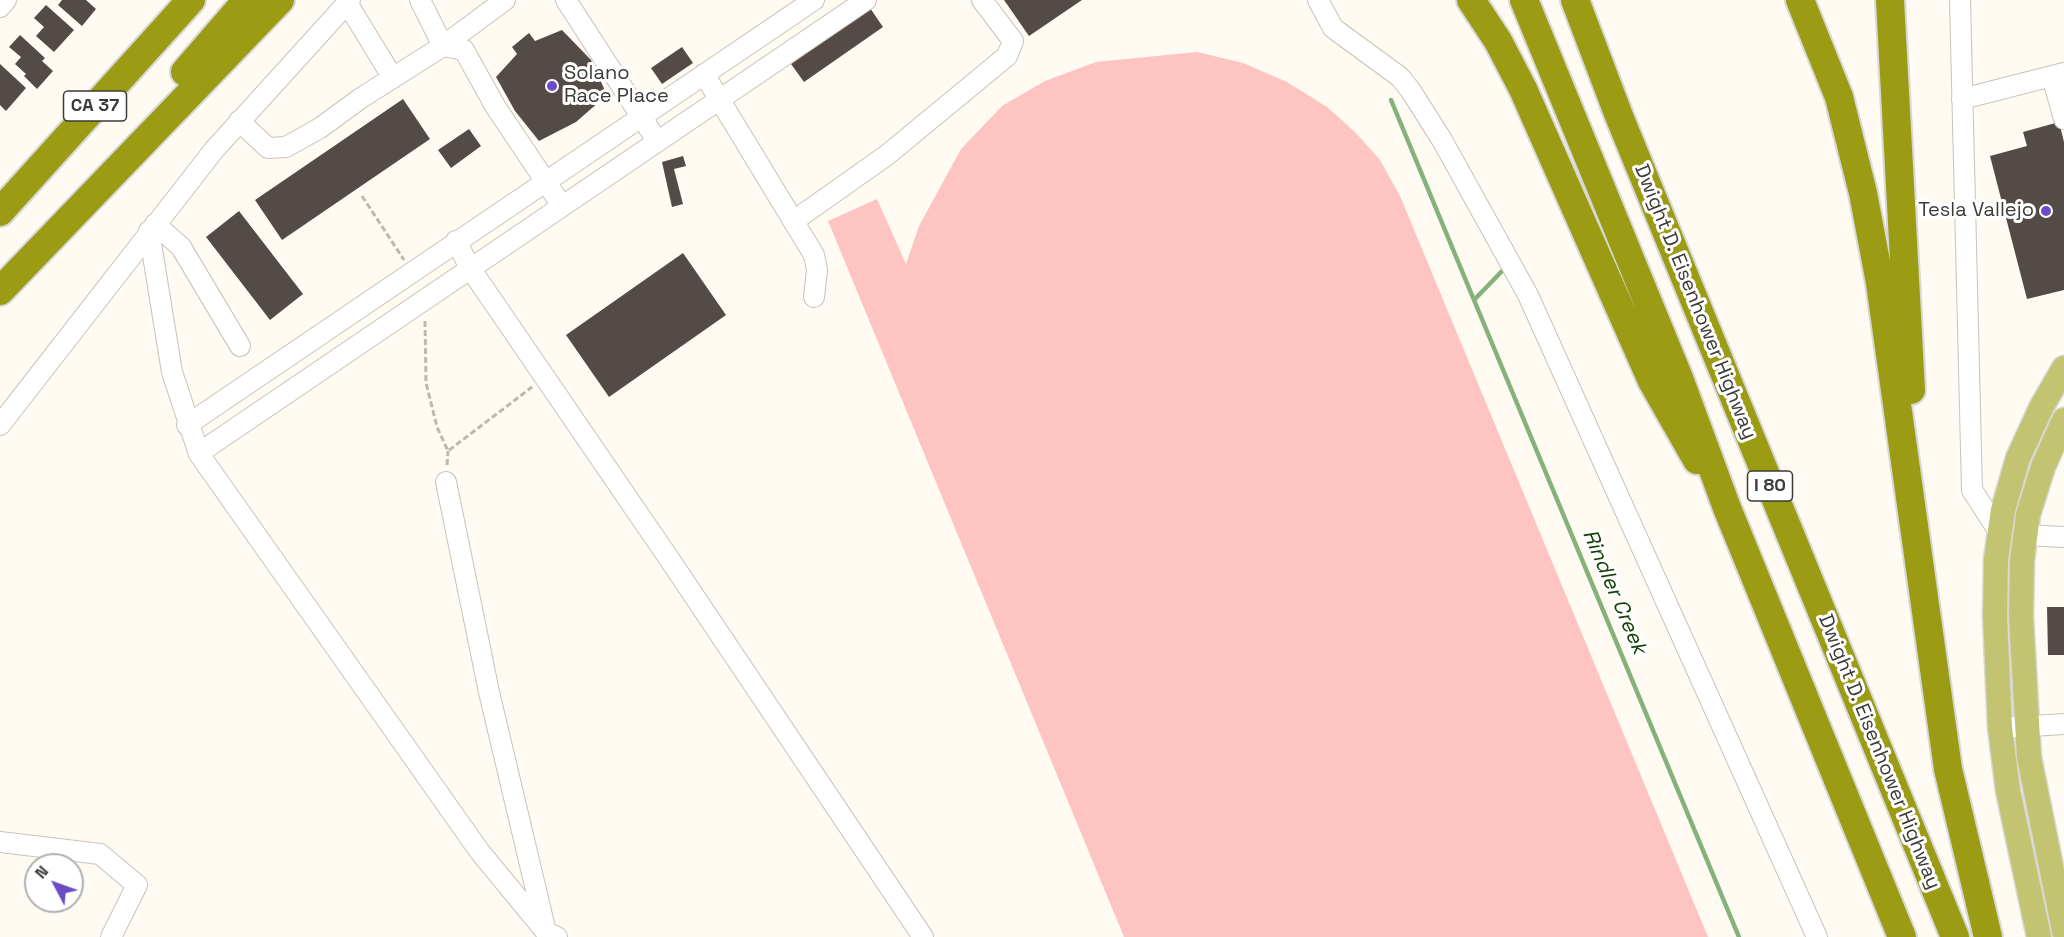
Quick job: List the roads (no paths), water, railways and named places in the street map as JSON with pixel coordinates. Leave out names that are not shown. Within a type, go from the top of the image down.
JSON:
[{"type":"highway","name":"CA 37","points":[[0,212],[191,0]]},
{"type":"highway","name":"CA 37","points":[[0,289],[247,0]]},
{"type":"highway","points":[[0,289],[280,0]]},
{"type":"highway","points":[[1471,0],[1493,34],[1523,89],[1652,381],[1676,427],[1727,508]]},
{"type":"highway","name":"I 80","points":[[1524,0],[1679,378],[1727,508],[1902,937]]},
{"type":"highway","name":"Dwight D. Eisenhower Highway","points":[[1575,0],[1628,138],[1955,937]]},
{"type":"highway","points":[[1800,0],[1835,87],[1857,162],[1880,283],[1950,779],[1988,937]]},
{"type":"highway","points":[[1890,0],[1919,560]]},
{"type":"main road","points":[[2039,937],[2008,791],[2000,728],[1995,617],[1999,532],[2009,486],[2033,423],[2064,368]]},
{"type":"main road","points":[[2064,420],[2034,493],[2024,536],[2021,616],[2026,726],[2034,786],[2064,932]]},
{"type":"street","points":[[0,7],[6,0]]},
{"type":"street","points":[[420,0],[443,46]]},
{"type":"street","points":[[239,122],[268,148],[286,147],[320,128],[443,46],[505,0]]},
{"type":"street","points":[[566,0],[657,141]]},
{"type":"street","points":[[187,425],[814,0]]},
{"type":"street","points":[[199,453],[866,0]]},
{"type":"street","points":[[795,220],[887,155],[1007,56],[1013,41],[982,0]]},
{"type":"street","points":[[1318,0],[1333,28],[1400,77],[1411,91],[1442,140],[1528,295],[1817,937]]},
{"type":"street","points":[[1960,0],[1972,490],[1999,532]]},
{"type":"street","points":[[0,425],[152,227],[239,122],[349,1],[393,78]]},
{"type":"street","points":[[443,46],[464,50],[495,106],[562,206]]},
{"type":"street","points":[[704,74],[795,220],[814,255],[817,270],[814,297]]},
{"type":"street","points":[[1962,99],[2058,74],[2064,119]]},
{"type":"street","points":[[152,227],[181,247],[240,346]]},
{"type":"street","points":[[152,227],[172,372],[187,425],[199,453],[480,852],[550,935]]},
{"type":"street","points":[[456,241],[470,268],[922,937]]},
{"type":"street","points":[[446,482],[489,692],[550,935]]},
{"type":"street","points":[[2024,536],[2064,537]]},
{"type":"street","points":[[2000,728],[2064,724]]},
{"type":"street","points":[[0,842],[100,854],[137,885],[111,937]]},
{"type":"waterway","points":[[1391,100],[1474,300]]},
{"type":"waterway","name":"Rindler Creek","points":[[1504,269],[1474,300],[1739,937]]},
{"type":"place","name":"Solano Race Place","points":[[552,86]]},
{"type":"place","name":"Tesla Vallejo","points":[[2046,211]]}]
